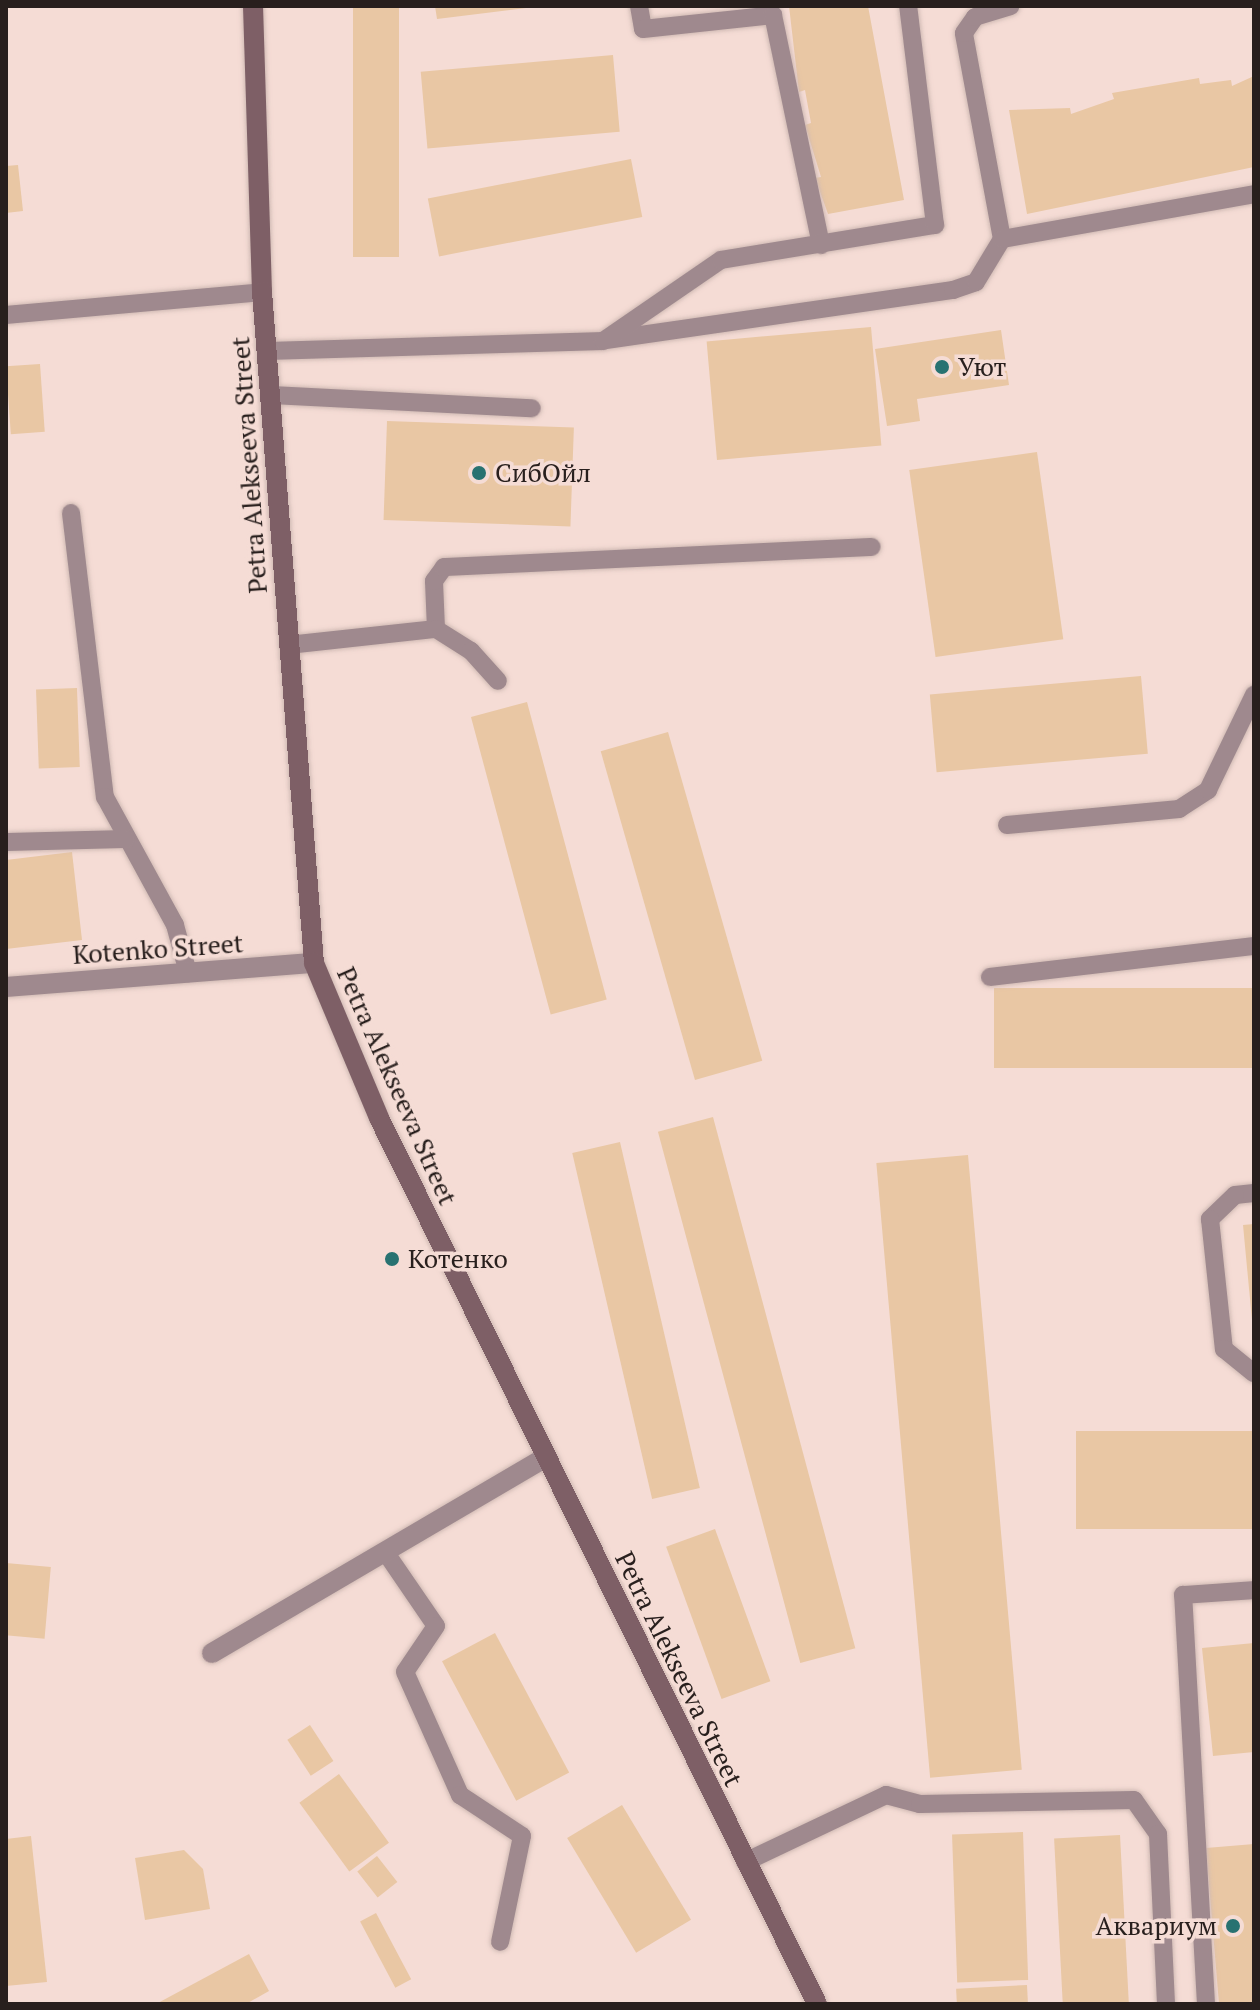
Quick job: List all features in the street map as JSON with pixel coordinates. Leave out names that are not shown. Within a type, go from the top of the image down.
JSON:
[{"type":"street","name":"Petra Alekseeva Street","points":[[253,6],[262,292],[314,963],[379,1118],[817,2004]]},
{"type":"street","name":"Kotenko Street","points":[[6,987],[314,963]]},
{"type":"street","points":[[212,1653],[546,1457]]},
{"type":"lane","points":[[639,6],[643,29],[773,15],[821,245]]},
{"type":"lane","points":[[603,341],[721,260],[821,245],[938,222],[908,6]]},
{"type":"lane","points":[[268,351],[603,341],[953,290],[976,282],[1002,239],[964,33],[975,17],[1010,6]]},
{"type":"lane","points":[[1002,239],[1254,194]]},
{"type":"lane","points":[[6,315],[262,292]]},
{"type":"lane","points":[[271,395],[532,408]]},
{"type":"lane","points":[[71,513],[105,797],[175,925],[188,973]]},
{"type":"lane","points":[[436,629],[434,581],[444,567],[872,547]]},
{"type":"lane","points":[[288,645],[436,629],[471,651],[498,681]]},
{"type":"lane","points":[[1007,825],[1179,809],[1208,790],[1254,695]]},
{"type":"lane","points":[[6,842],[126,839]]},
{"type":"lane","points":[[990,977],[1254,946]]},
{"type":"lane","points":[[1254,1193],[1235,1195],[1210,1219],[1224,1349],[1254,1373]]},
{"type":"lane","points":[[386,1553],[436,1626],[405,1672],[460,1795],[522,1836],[500,1942]]},
{"type":"lane","points":[[1206,2004],[1183,1595],[1254,1590]]},
{"type":"lane","points":[[745,1862],[886,1795],[920,1804],[1134,1800],[1158,1834],[1166,2004]]},
{"type":"building","points":[[353,6],[399,6],[399,257],[353,257]]},
{"type":"building","points":[[435,6],[526,6],[526,8],[437,19]]},
{"type":"building","points":[[789,6],[868,6],[904,200],[828,214],[815,178],[821,177],[805,125],[811,123],[805,90],[799,92]]},
{"type":"building","points":[[613,55],[620,132],[427,149],[421,72]]},
{"type":"building","points":[[1254,76],[1254,167],[1027,214],[1009,110],[1070,108],[1071,114],[1114,99],[1112,93],[1199,78],[1200,84],[1231,80],[1232,86]]},
{"type":"building","points":[[631,159],[642,217],[439,256],[428,198]]},
{"type":"building","points":[[18,165],[23,211],[6,213],[6,166]]},
{"type":"building","points":[[871,327],[881,446],[717,460],[707,341]]},
{"type":"building","name":"Уют","points":[[1001,330],[1009,385],[917,399],[920,421],[887,426],[875,349]]},
{"type":"building","points":[[40,364],[45,432],[11,434],[6,366]]},
{"type":"building","name":"СибОйл","points":[[387,421],[574,428],[570,526],[384,520]]},
{"type":"building","points":[[1037,452],[1063,639],[936,657],[909,470]]},
{"type":"building","points":[[1141,676],[1148,754],[937,772],[930,694]]},
{"type":"building","points":[[77,688],[80,767],[39,768],[36,689]]},
{"type":"building","points":[[527,702],[607,1000],[551,1015],[471,717]]},
{"type":"building","points":[[668,732],[762,1061],[695,1080],[601,751]]},
{"type":"building","points":[[72,852],[82,940],[6,949],[6,860]]},
{"type":"building","points":[[994,988],[1254,988],[1254,1068],[994,1068]]},
{"type":"building","points":[[713,1117],[855,1648],[800,1663],[658,1132]]},
{"type":"building","points":[[620,1142],[700,1488],[652,1499],[572,1153]]},
{"type":"building","points":[[968,1155],[1022,1770],[930,1778],[876,1163]]},
{"type":"building","points":[[1254,1224],[1254,1320],[1252,1320],[1243,1225]]},
{"type":"building","points":[[1076,1431],[1254,1431],[1254,1529],[1076,1529]]},
{"type":"building","points":[[715,1529],[770,1681],[722,1699],[666,1547]]},
{"type":"building","points":[[6,1563],[51,1567],[45,1639],[6,1635]]},
{"type":"building","points":[[495,1633],[569,1773],[516,1801],[442,1661]]},
{"type":"building","points":[[1254,1643],[1254,1752],[1213,1756],[1202,1648]]},
{"type":"building","points":[[310,1725],[333,1761],[311,1776],[287,1740]]},
{"type":"building","points":[[339,1774],[389,1843],[349,1872],[299,1803]]},
{"type":"building","points":[[622,1805],[691,1920],[636,1953],[567,1838]]},
{"type":"building","points":[[1023,1832],[1028,1980],[957,1982],[952,1834]]},
{"type":"building","points":[[1120,1835],[1129,2004],[1063,2004],[1054,1838]]},
{"type":"building","points":[[31,1836],[47,1982],[6,1986],[6,1839]]},
{"type":"building","name":"Аквариум","points":[[1254,1844],[1254,2004],[1219,2004],[1206,1848]]},
{"type":"building","points":[[184,1850],[203,1869],[210,1909],[145,1920],[135,1858]]},
{"type":"building","points":[[377,1856],[397,1882],[378,1897],[357,1871]]},
{"type":"building","points":[[376,1913],[411,1979],[395,1988],[360,1921]]},
{"type":"building","points":[[249,1954],[269,1991],[246,2004],[156,2004]]},
{"type":"building","points":[[1027,1985],[1028,2004],[957,2004],[956,1989]]},
{"type":"place","name":"Уют","points":[[942,367]]},
{"type":"place","name":"СибОйл","points":[[479,473]]},
{"type":"place","name":"Котенко","points":[[392,1259]]},
{"type":"place","name":"Аквариум","points":[[1233,1926]]}]
